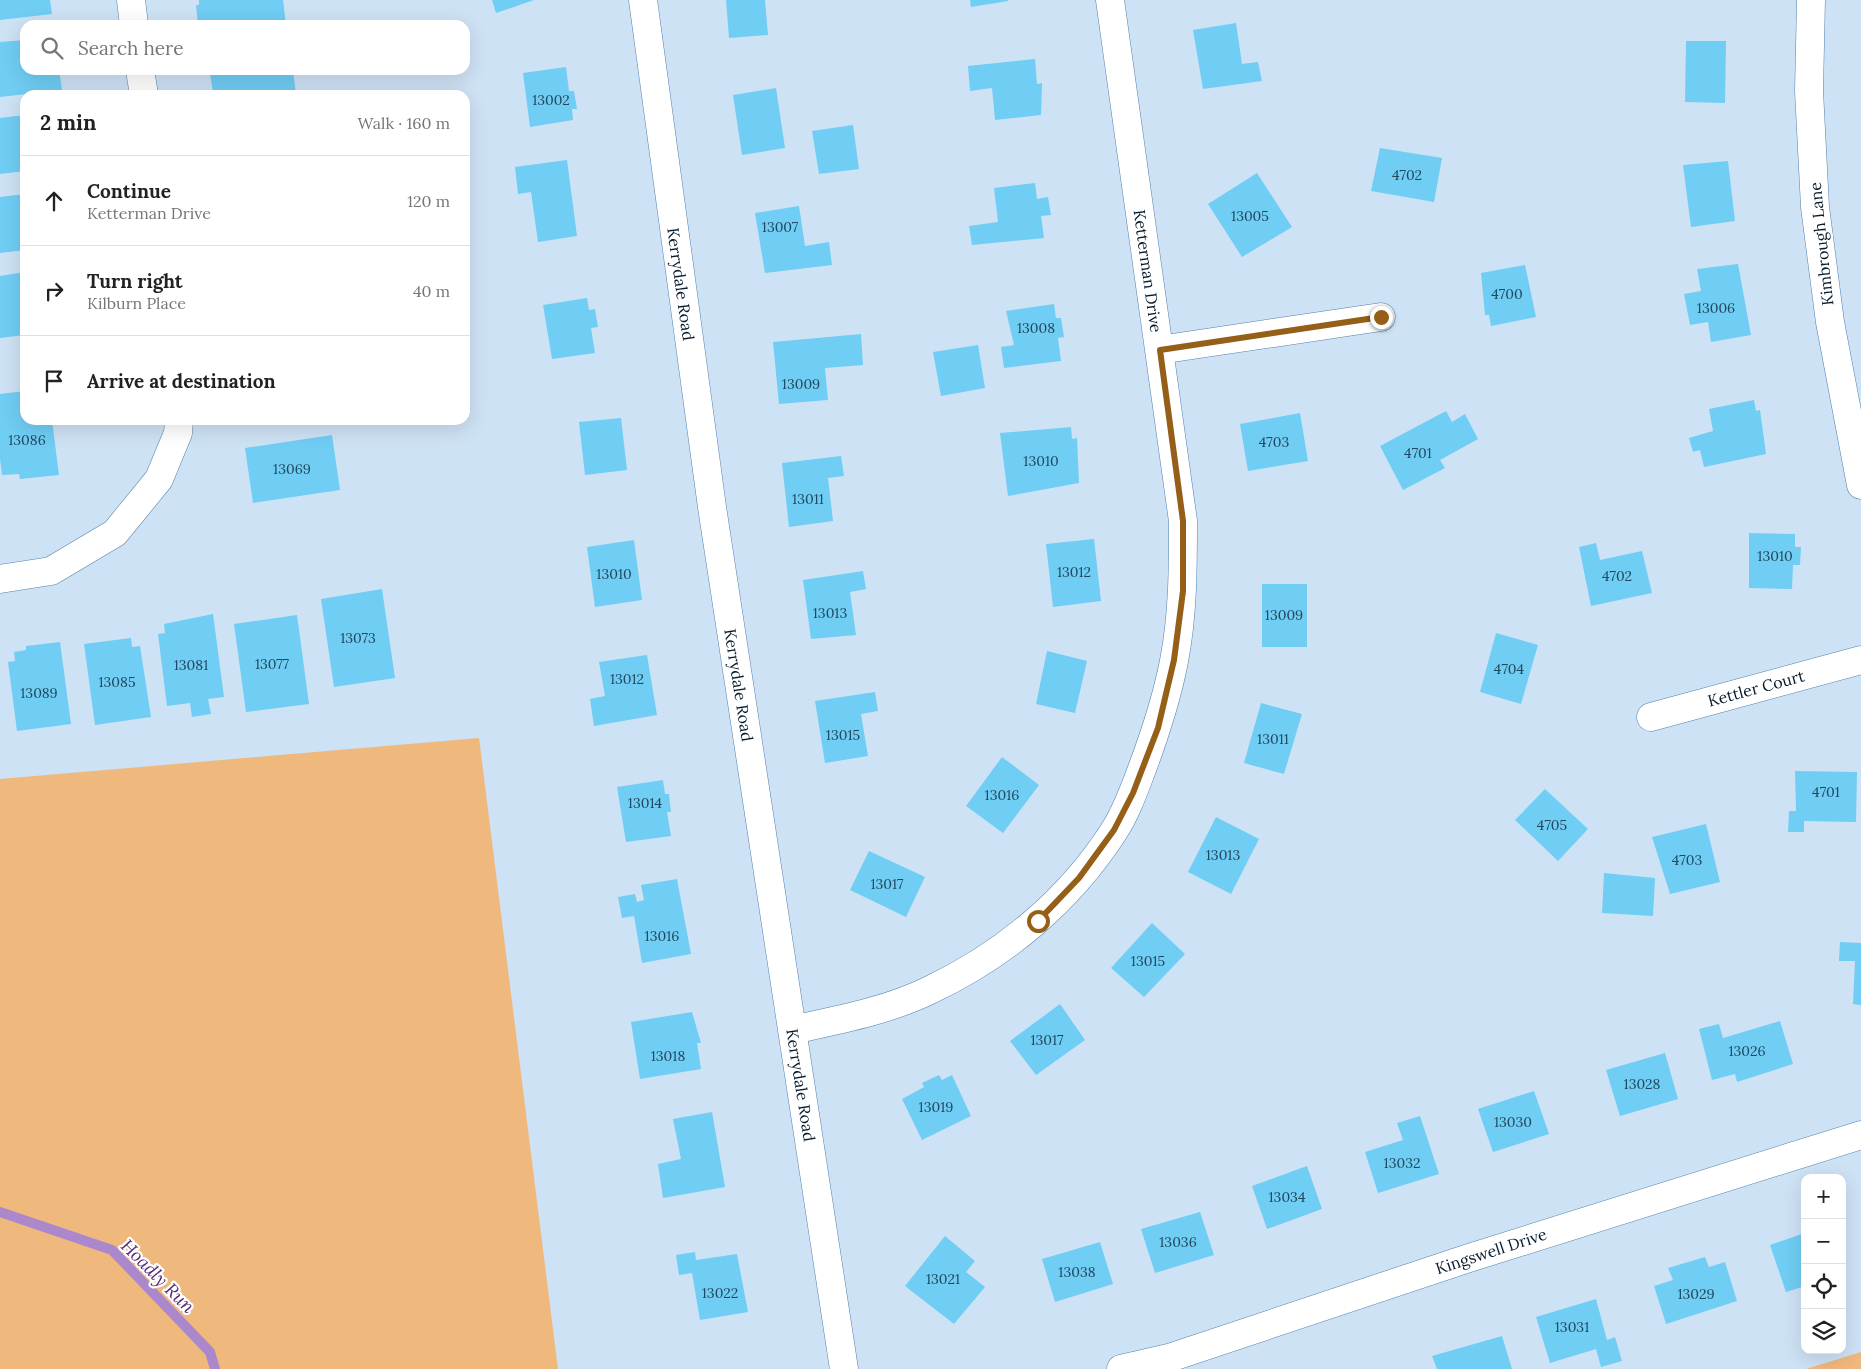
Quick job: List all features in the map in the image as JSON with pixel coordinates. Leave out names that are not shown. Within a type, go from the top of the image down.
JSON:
[{"type":"street","points":[[130,0],[133,20]]},
{"type":"street","name":"Kerrydale Road","points":[[643,0],[712,507],[844,1369]]},
{"type":"street","name":"Ketterman Drive","points":[[792,1030],[873,1011],[929,991],[981,963],[1038,921],[1079,878],[1114,830],[1133,793],[1158,728],[1174,660],[1183,591],[1183,521],[1110,0]]},
{"type":"street","name":"Kimbrough Lane","points":[[1811,0],[1809,90],[1815,207],[1830,322],[1861,485]]},
{"type":"street","points":[[141,75],[143,90]]},
{"type":"street","points":[[1160,350],[1381,317]]},
{"type":"street","points":[[0,578],[51,571],[115,534],[159,479],[178,434],[179,425]]},
{"type":"street","name":"Kettler Court","points":[[1651,716],[1861,660]]},
{"type":"street","name":"Kingswell Drive","points":[[1121,1369],[1169,1358],[1479,1255],[1861,1135]]},
{"type":"shaded area","points":[[479,738],[558,1369],[0,1369],[0,779]]},
{"type":"shaded area","points":[[1861,1352],[1861,1369],[1806,1369]]},
{"type":"building","points":[[0,0],[50,0],[52,14],[0,20]]},
{"type":"building","points":[[199,0],[283,0],[285,20],[198,20],[196,5],[199,5]]},
{"type":"building","points":[[492,0],[534,0],[496,13]]},
{"type":"building","points":[[726,0],[765,0],[768,35],[729,38]]},
{"type":"building","points":[[970,0],[1008,0],[1008,1],[971,7]]},
{"type":"building","points":[[1236,23],[1242,64],[1258,62],[1262,81],[1203,89],[1193,30]]},
{"type":"building","points":[[20,40],[20,75],[60,75],[62,90],[20,90],[20,95],[0,97],[0,42]]},
{"type":"building","points":[[1686,41],[1726,41],[1725,103],[1685,102]]},
{"type":"building","points":[[1035,59],[1037,84],[1042,83],[1041,115],[995,120],[992,88],[970,91],[968,66]]},
{"type":"building","points":[[566,67],[569,91],[574,91],[577,109],[572,109],[573,120],[530,127],[523,73]]},
{"type":"building","points":[[210,75],[294,75],[295,90],[213,90]]},
{"type":"building","points":[[776,88],[785,148],[742,155],[733,95]]},
{"type":"building","points":[[20,116],[20,172],[0,174],[0,118]]},
{"type":"building","points":[[853,125],[859,169],[819,174],[812,131]]},
{"type":"building","points":[[1380,148],[1442,158],[1434,202],[1371,191]]},
{"type":"building","points":[[567,160],[577,236],[538,242],[531,192],[518,194],[515,167]]},
{"type":"building","points":[[1728,161],[1735,221],[1691,227],[1683,165]]},
{"type":"building","points":[[1257,173],[1292,227],[1242,257],[1208,204]]},
{"type":"building","points":[[1035,183],[1037,199],[1048,197],[1051,215],[1041,216],[1044,238],[972,245],[969,226],[998,222],[994,188]]},
{"type":"building","points":[[20,195],[20,251],[0,253],[0,197]]},
{"type":"building","points":[[799,206],[805,246],[829,242],[832,265],[765,273],[755,213]]},
{"type":"building","points":[[1738,264],[1751,335],[1711,342],[1708,322],[1690,325],[1684,294],[1701,291],[1697,269]]},
{"type":"building","points":[[1525,265],[1536,317],[1491,326],[1489,315],[1485,315],[1481,273]]},
{"type":"building","points":[[20,273],[20,336],[0,338],[0,276]]},
{"type":"building","points":[[587,298],[589,310],[595,309],[598,327],[591,328],[595,353],[552,359],[543,305]]},
{"type":"building","points":[[1054,304],[1056,318],[1061,318],[1064,337],[1058,338],[1061,361],[1004,368],[1001,347],[1014,345],[1006,311]]},
{"type":"building","points":[[861,334],[863,365],[825,368],[828,400],[779,404],[773,342]]},
{"type":"building","points":[[978,345],[985,388],[941,396],[933,352]]},
{"type":"building","points":[[20,392],[20,425],[53,425],[59,475],[20,479],[19,474],[2,475],[0,459],[0,394]]},
{"type":"building","points":[[1754,400],[1756,411],[1760,410],[1766,454],[1704,467],[1700,450],[1693,452],[1689,438],[1713,431],[1709,409]]},
{"type":"building","points":[[1446,411],[1452,422],[1465,414],[1478,439],[1440,460],[1445,468],[1403,490],[1380,446]]},
{"type":"building","points":[[1300,413],[1308,461],[1248,471],[1240,424]]},
{"type":"building","points":[[621,418],[627,470],[585,475],[579,422]]},
{"type":"building","points":[[1071,427],[1072,439],[1077,438],[1079,483],[1008,496],[1000,433]]},
{"type":"building","points":[[332,435],[340,490],[253,503],[245,448]]},
{"type":"building","points":[[841,456],[844,476],[828,478],[833,521],[789,527],[782,463]]},
{"type":"building","points":[[1749,533],[1795,534],[1795,547],[1801,547],[1800,565],[1793,565],[1792,589],[1749,588]]},
{"type":"building","points":[[1094,539],[1101,601],[1053,607],[1046,544]]},
{"type":"building","points":[[634,540],[642,600],[595,607],[587,547]]},
{"type":"building","points":[[1596,543],[1600,560],[1642,551],[1652,593],[1591,606],[1579,547]]},
{"type":"building","points":[[863,571],[866,589],[850,592],[856,635],[811,639],[803,580]]},
{"type":"building","points":[[1262,584],[1307,584],[1307,647],[1262,647]]},
{"type":"building","points":[[382,589],[395,678],[334,687],[321,599]]},
{"type":"building","points":[[213,614],[224,697],[208,699],[211,714],[192,717],[190,703],[167,706],[158,634],[165,633],[164,624]]},
{"type":"building","points":[[297,615],[309,704],[246,712],[234,624]]},
{"type":"building","points":[[1496,633],[1538,645],[1521,704],[1480,692]]},
{"type":"building","points":[[131,638],[132,647],[140,646],[151,717],[95,725],[84,644]]},
{"type":"building","points":[[60,642],[71,724],[17,731],[8,662],[15,661],[14,652],[26,650],[26,646]]},
{"type":"building","points":[[1047,651],[1087,661],[1075,713],[1036,704]]},
{"type":"building","points":[[647,655],[657,715],[594,726],[590,699],[605,696],[599,662]]},
{"type":"building","points":[[875,692],[878,711],[861,714],[868,756],[825,763],[815,701]]},
{"type":"building","points":[[1261,703],[1302,714],[1284,774],[1244,763]]},
{"type":"building","points":[[1002,757],[1039,785],[1003,833],[966,806]]},
{"type":"building","points":[[1795,771],[1857,772],[1856,822],[1804,821],[1804,832],[1788,832],[1789,811],[1796,811]]},
{"type":"building","points":[[663,780],[665,794],[669,794],[671,812],[667,812],[671,836],[626,842],[617,787]]},
{"type":"building","points":[[1545,789],[1588,829],[1558,861],[1515,820]]},
{"type":"building","points":[[1216,817],[1259,839],[1231,894],[1188,872]]},
{"type":"building","points":[[1706,824],[1720,882],[1670,894],[1652,837]]},
{"type":"building","points":[[869,851],[925,877],[906,917],[850,890]]},
{"type":"building","points":[[1604,873],[1655,878],[1653,916],[1602,913]]},
{"type":"building","points":[[677,879],[691,954],[642,963],[634,916],[622,918],[618,897],[635,894],[637,902],[644,900],[641,885]]},
{"type":"building","points":[[1152,923],[1185,954],[1144,997],[1111,968]]},
{"type":"building","points":[[1840,942],[1861,943],[1861,1005],[1853,1004],[1855,961],[1839,961]]},
{"type":"building","points":[[1060,1004],[1085,1040],[1036,1075],[1010,1041]]},
{"type":"building","points":[[692,1012],[701,1043],[697,1043],[701,1069],[640,1079],[631,1022]]},
{"type":"building","points":[[1780,1021],[1793,1064],[1737,1082],[1735,1074],[1712,1080],[1699,1029],[1719,1024],[1723,1038]]},
{"type":"building","points":[[1665,1053],[1678,1099],[1620,1116],[1606,1070]]},
{"type":"building","points":[[939,1075],[942,1080],[952,1075],[971,1116],[922,1140],[902,1099],[924,1087],[922,1083]]},
{"type":"building","points":[[1534,1091],[1549,1134],[1493,1152],[1478,1109]]},
{"type":"building","points":[[712,1112],[725,1187],[663,1198],[658,1164],[681,1159],[673,1119]]},
{"type":"building","points":[[1420,1116],[1439,1174],[1378,1193],[1365,1152],[1403,1140],[1397,1123]]},
{"type":"building","points":[[1307,1166],[1322,1209],[1267,1229],[1252,1186]]},
{"type":"building","points":[[1200,1212],[1214,1255],[1155,1273],[1141,1229]]},
{"type":"building","points":[[1801,1234],[1801,1287],[1786,1292],[1770,1245]]},
{"type":"building","points":[[945,1236],[975,1261],[966,1272],[985,1287],[954,1324],[905,1286]]},
{"type":"building","points":[[1100,1242],[1113,1284],[1055,1302],[1042,1259]]},
{"type":"building","points":[[695,1252],[696,1260],[737,1254],[748,1312],[700,1320],[692,1273],[679,1275],[676,1255]]},
{"type":"building","points":[[1705,1257],[1709,1267],[1725,1262],[1737,1301],[1666,1324],[1654,1286],[1673,1280],[1668,1268]]},
{"type":"building","points":[[1596,1299],[1607,1340],[1615,1337],[1622,1361],[1601,1367],[1596,1349],[1550,1363],[1536,1317]]},
{"type":"building","points":[[1502,1336],[1512,1369],[1437,1369],[1432,1356]]},
{"type":"waterway","name":"Hoadly Run","points":[[0,1212],[112,1250],[210,1352],[215,1369]]},
{"type":"route","points":[[1038,921],[1079,878],[1114,830],[1133,793],[1158,728],[1174,660],[1183,591],[1183,521],[1160,350],[1381,317]]}]
